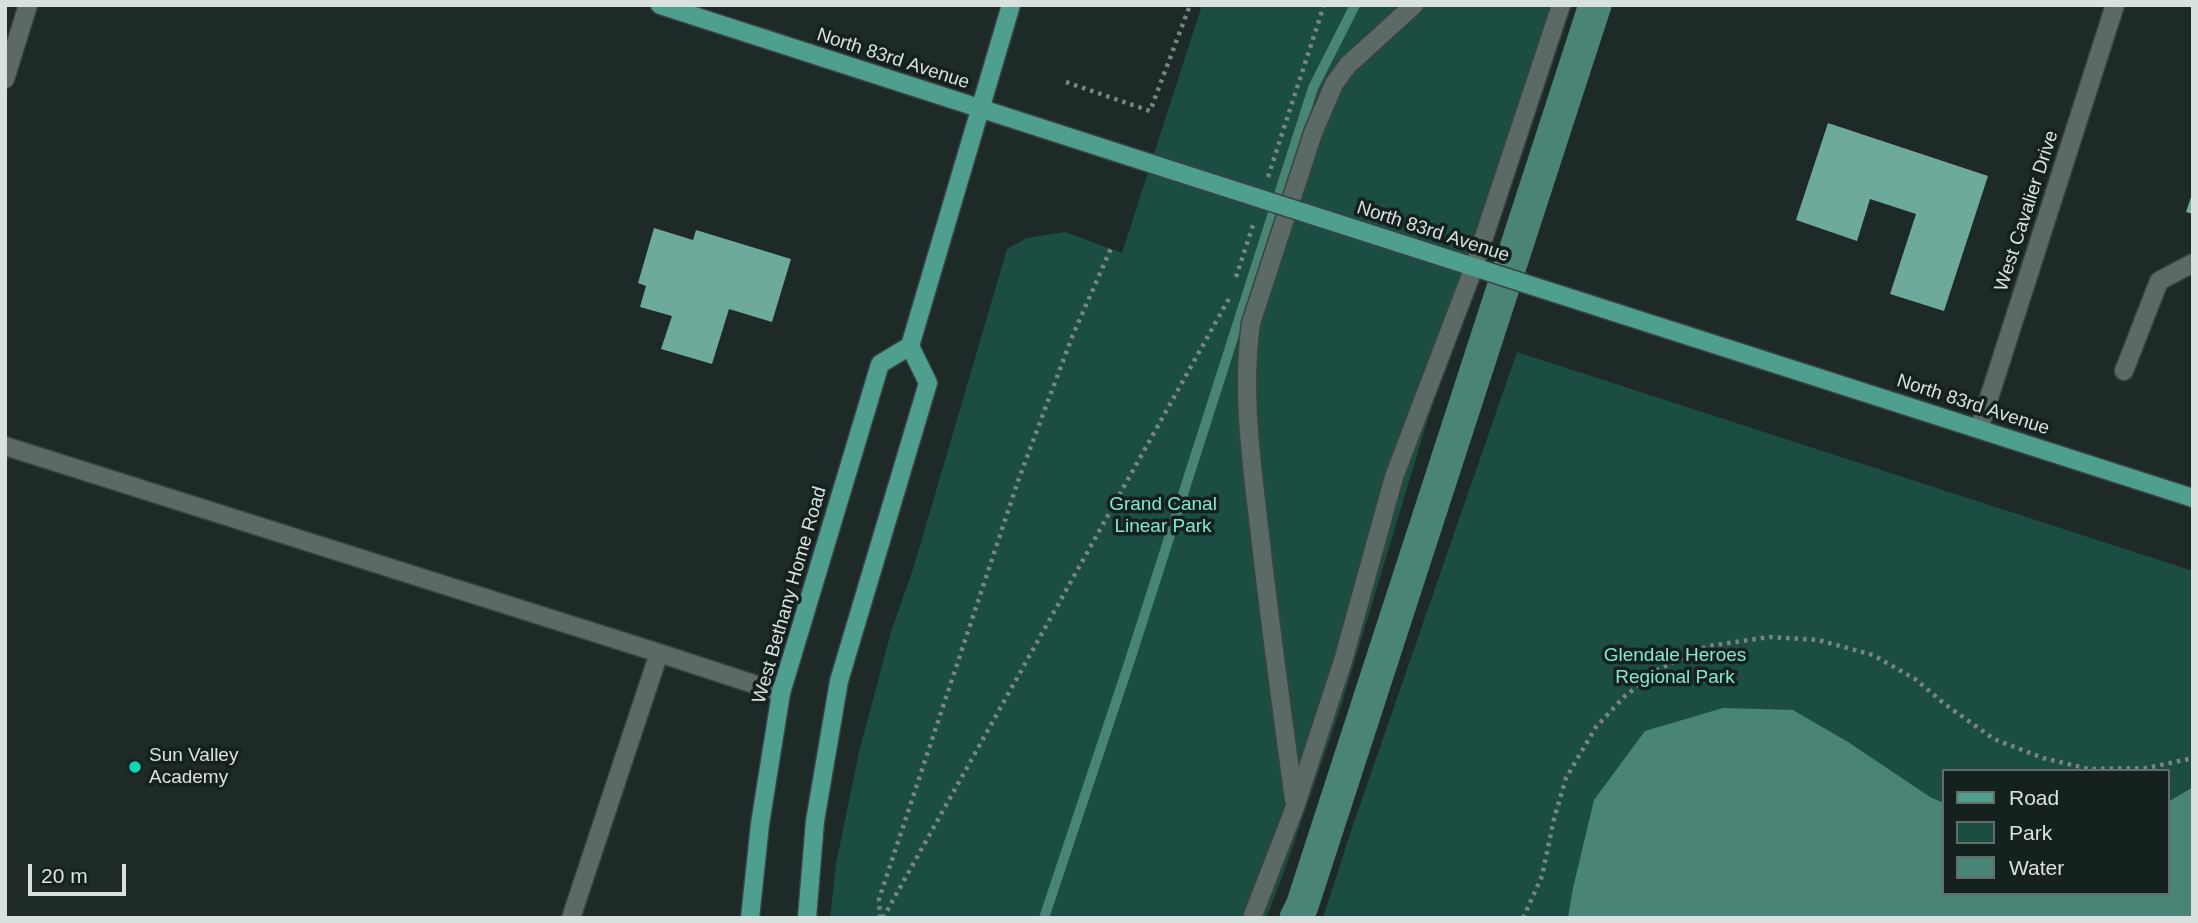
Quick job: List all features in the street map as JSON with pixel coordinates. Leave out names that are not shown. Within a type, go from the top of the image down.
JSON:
[{"type":"main road","name":"North 83rd Avenue","points":[[660,5],[2193,498]]},
{"type":"main road","points":[[807,918],[815,821],[839,681],[928,383],[910,346],[1011,5]]},
{"type":"main road","name":"West Bethany Home Road","points":[[750,918],[760,824],[781,693],[880,364],[910,346]]},
{"type":"street","points":[[5,79],[28,5]]},
{"type":"street","points":[[1295,807],[1254,482],[1247,397],[1247,354],[1251,323],[1313,134],[1334,84],[1348,65],[1414,5]]},
{"type":"street","points":[[1252,918],[1295,807],[1343,661],[1394,477],[1474,267],[1561,5]]},
{"type":"street","name":"West Cavalier Drive","points":[[1979,429],[2115,5]]},
{"type":"street","points":[[2124,371],[2160,281],[2193,263]]},
{"type":"street","points":[[5,446],[781,693]]},
{"type":"street","points":[[570,918],[659,653]]},
{"type":"path","points":[[1066,82],[1150,111],[1191,5]]},
{"type":"path","points":[[1266,184],[1324,5]]},
{"type":"path","points":[[882,918],[1229,300],[1258,209]]},
{"type":"path","points":[[882,918],[878,898],[1018,481],[1072,337],[1112,246]]},
{"type":"path","points":[[1522,918],[1542,876],[1566,778],[1596,727],[1625,696],[1659,669],[1709,646],[1770,637],[1818,640],[1873,655],[1915,679],[1994,739],[2043,758],[2089,769],[2147,768],[2193,758]]},
{"type":"green space","name":"Grand Canal Linear Park","points":[[1202,5],[1561,5],[1474,267],[1341,706],[1266,918],[830,918],[836,864],[859,752],[891,632],[914,566],[1007,249],[1027,238],[1065,232],[1122,253]]},
{"type":"green space","name":"Glendale Heroes Regional Park","points":[[1517,352],[2193,571],[2193,918],[1323,918]]},
{"type":"water","points":[[1723,708],[1793,710],[1942,802],[1942,895],[2170,895],[2170,801],[2193,787],[2193,918],[1568,918],[1594,800],[1645,731]]},
{"type":"building","points":[[1828,123],[1988,176],[1944,311],[1890,294],[1916,214],[1870,199],[1857,241],[1796,220]]},
{"type":"building","points":[[2193,194],[2193,214],[2186,212]]},
{"type":"building","points":[[654,228],[693,240],[696,230],[791,259],[772,322],[729,309],[712,364],[661,349],[672,316],[640,307],[646,286],[638,283]]},
{"type":"waterway","points":[[1044,918],[1130,660],[1313,88],[1355,5]]},
{"type":"waterway","points":[[1296,918],[1595,5]]},
{"type":"place","name":"Sun Valley Academy","points":[[135,767]]}]
